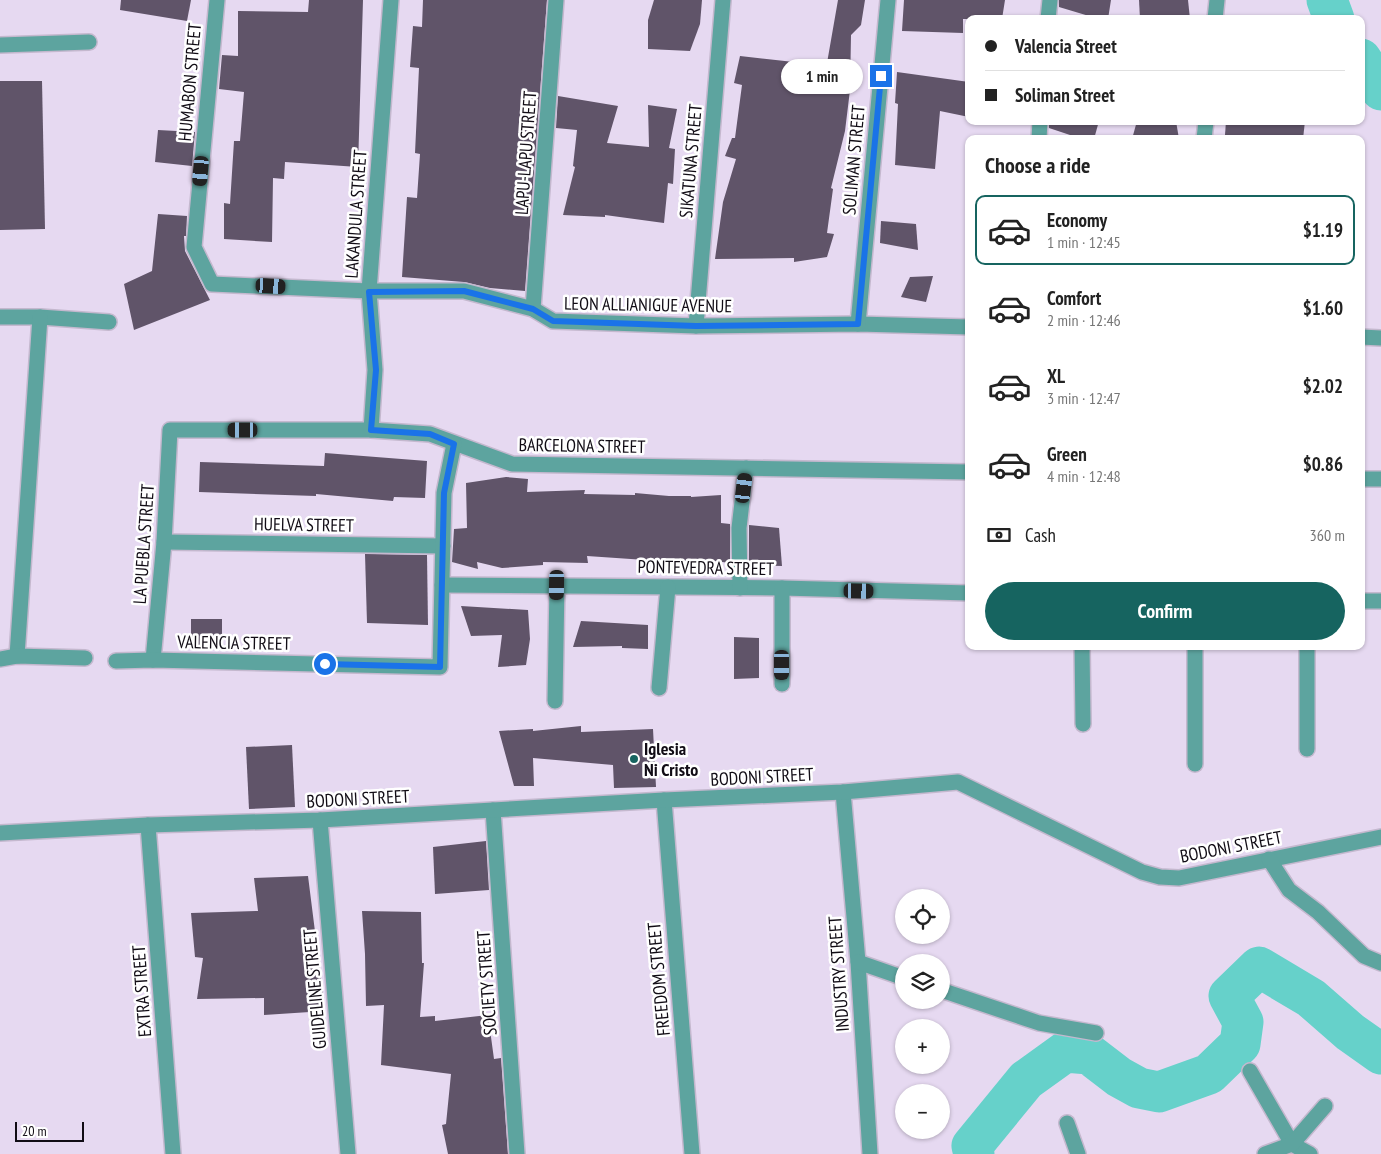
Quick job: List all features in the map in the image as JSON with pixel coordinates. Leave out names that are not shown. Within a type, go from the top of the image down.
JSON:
[{"type":"street","name":"HUMABON STREET","points":[[212,284],[194,247],[216,0]]},
{"type":"street","name":"LAKANDULA STREET","points":[[371,430],[376,370],[369,292],[391,0]]},
{"type":"street","name":"LAPU-LAPU STREET","points":[[533,309],[556,0]]},
{"type":"street","name":"SIKATUNA STREET","points":[[696,326],[723,0]]},
{"type":"street","name":"SOLIMAN STREET","points":[[858,324],[888,0]]},
{"type":"street","points":[[1048,15],[1050,0]]},
{"type":"street","points":[[1215,15],[1217,0]]},
{"type":"street","points":[[0,45],[89,42]]},
{"type":"street","name":"LEON ALLIANIGUE AVENUE","points":[[212,284],[369,292],[464,291],[533,309],[553,321],[696,326],[858,324],[965,327]]},
{"type":"street","points":[[0,317],[40,317],[109,322]]},
{"type":"street","points":[[18,656],[40,317]]},
{"type":"street","points":[[1365,338],[1381,338]]},
{"type":"street","name":"BARCELONA STREET","points":[[170,430],[371,430],[430,434],[512,464],[965,472]]},
{"type":"street","name":"LA PUEBLA STREET","points":[[153,660],[164,542],[170,430]]},
{"type":"street","points":[[442,585],[444,493],[454,444]]},
{"type":"street","points":[[740,588],[739,528],[746,468]]},
{"type":"street","points":[[1365,479],[1381,479]]},
{"type":"street","name":"HUELVA STREET","points":[[164,542],[443,546]]},
{"type":"street","name":"PONTEVEDRA STREET","points":[[442,585],[668,586],[965,593]]},
{"type":"street","name":"VALENCIA STREET","points":[[116,661],[153,660],[440,667],[442,585]]},
{"type":"street","points":[[555,701],[557,585]]},
{"type":"street","points":[[659,688],[668,586]]},
{"type":"street","points":[[782,588],[782,684]]},
{"type":"street","points":[[1365,601],[1381,601]]},
{"type":"street","points":[[1082,650],[1083,724]]},
{"type":"street","points":[[1195,650],[1195,764]]},
{"type":"street","points":[[1307,650],[1307,749]]},
{"type":"street","points":[[0,659],[18,656],[85,658]]},
{"type":"street","name":"BODONI STREET","points":[[0,833],[320,820],[664,800],[843,792],[958,782],[1142,872],[1160,877],[1179,878],[1269,858],[1381,837]]},
{"type":"street","name":"INDUSTRY STREET","points":[[843,792],[858,962],[870,1154]]},
{"type":"street","name":"FREEDOM STREET","points":[[664,800],[692,1154]]},
{"type":"street","name":"SOCIETY STREET","points":[[493,810],[517,1154]]},
{"type":"street","name":"GUIDELINE STREET","points":[[320,820],[348,1154]]},
{"type":"street","name":"EXTRA STREET","points":[[148,826],[173,1154]]},
{"type":"street","points":[[1269,858],[1289,890],[1318,912],[1364,956],[1381,963]]},
{"type":"street","points":[[858,962],[895,975]]},
{"type":"street","points":[[950,993],[1039,1024],[1096,1033]]},
{"type":"street","points":[[1250,1071],[1292,1144],[1310,1154]]},
{"type":"street","points":[[1265,1154],[1292,1144],[1325,1106]]},
{"type":"street","points":[[1067,1123],[1078,1154]]},
{"type":"building","points":[[121,0],[191,0],[187,21],[120,10]]},
{"type":"building","points":[[309,0],[363,0],[358,167],[285,162],[284,179],[273,178],[272,242],[224,239],[224,203],[230,204],[234,141],[240,141],[244,92],[219,89],[222,55],[238,56],[238,11],[308,12]]},
{"type":"building","points":[[423,0],[547,0],[525,291],[490,288],[464,282],[402,277],[407,197],[417,198],[420,154],[415,153],[419,68],[410,67],[413,26],[422,27]]},
{"type":"building","points":[[654,0],[702,0],[700,24],[690,51],[648,49],[648,20]]},
{"type":"building","points":[[838,0],[865,0],[861,25],[851,35],[850,90],[845,131],[831,188],[833,189],[827,233],[834,234],[827,257],[794,262],[794,258],[715,259],[723,202],[736,159],[725,156],[732,138],[735,138],[742,85],[734,83],[740,56],[803,63],[804,60],[827,63]]},
{"type":"building","points":[[904,0],[1005,0],[1003,15],[965,15],[965,19],[963,19],[963,33],[902,31]]},
{"type":"building","points":[[1059,0],[1111,0],[1109,15],[1086,15],[1059,7]]},
{"type":"building","points":[[1139,0],[1188,0],[1190,15],[1140,15]]},
{"type":"building","points":[[897,72],[965,81],[965,116],[940,111],[935,169],[895,165],[898,104],[895,103]]},
{"type":"building","points":[[0,81],[42,81],[45,229],[0,230]]},
{"type":"building","points":[[558,96],[618,106],[607,143],[649,147],[648,105],[677,109],[669,148],[675,149],[673,184],[668,183],[664,223],[605,215],[605,217],[563,215],[575,167],[573,166],[577,130],[556,128]]},
{"type":"building","points":[[1049,125],[1098,125],[1095,135],[1070,135],[1049,128]]},
{"type":"building","points":[[1136,125],[1177,125],[1178,135],[1133,135]]},
{"type":"building","points":[[1226,125],[1305,125],[1303,135],[1225,135]]},
{"type":"building","points":[[158,130],[195,132],[192,166],[155,162]]},
{"type":"building","points":[[158,214],[187,216],[186,236],[184,236],[185,251],[210,300],[134,330],[124,284],[152,271]]},
{"type":"building","points":[[881,221],[916,224],[918,250],[880,243]]},
{"type":"building","points":[[933,276],[926,302],[901,297],[910,277]]},
{"type":"building","points":[[325,453],[427,461],[425,498],[394,497],[393,501],[316,494],[316,496],[199,492],[200,462],[324,466]]},
{"type":"building","points":[[506,477],[528,479],[527,492],[585,490],[584,494],[635,495],[635,493],[691,497],[721,495],[721,523],[730,524],[730,563],[699,559],[699,561],[660,561],[587,556],[588,563],[543,562],[543,565],[502,568],[477,562],[478,569],[452,562],[454,529],[467,528],[466,483]]},
{"type":"building","points":[[749,525],[779,528],[782,566],[749,565]]},
{"type":"building","points":[[365,554],[427,555],[428,625],[367,623]]},
{"type":"building","points":[[461,606],[528,610],[530,639],[526,665],[498,667],[502,635],[471,636]]},
{"type":"building","points":[[191,619],[222,619],[222,649],[191,649]]},
{"type":"building","points":[[581,621],[648,625],[648,649],[622,648],[622,646],[573,647]]},
{"type":"building","points":[[734,637],[759,638],[759,678],[734,679]]},
{"type":"building","points":[[581,726],[581,732],[653,729],[656,787],[614,788],[613,765],[533,758],[534,786],[514,786],[499,731],[533,729],[533,731]]},
{"type":"building","points":[[292,745],[295,807],[249,809],[246,747]]},
{"type":"building","points":[[486,841],[489,890],[435,894],[433,847]]},
{"type":"building","points":[[308,876],[325,1011],[264,1015],[264,998],[197,999],[203,958],[195,957],[191,913],[258,911],[254,878]]},
{"type":"building","points":[[362,911],[421,912],[422,963],[424,963],[420,1017],[435,1016],[435,1021],[488,1015],[494,1059],[501,1058],[508,1154],[448,1154],[442,1125],[446,1124],[451,1074],[381,1065],[384,1005],[366,1006]]},
{"type":"waterway","points":[[1327,0],[1333,15]]},
{"type":"waterway","points":[[1365,65],[1381,90]]},
{"type":"waterway","points":[[974,1154],[972,1146],[1026,1080],[1065,1052],[1089,1054],[1119,1077],[1139,1088],[1159,1092],[1209,1074],[1240,1044],[1243,1022],[1229,996],[1259,967],[1311,998],[1350,1032],[1381,1054]]},
{"type":"place","name":"Iglesia Ni Cristo","points":[[634,759]]},
{"type":"route","points":[[325,664],[440,667],[444,493],[454,444],[430,434],[371,430],[376,370],[369,292],[464,291],[533,309],[553,321],[696,326],[858,324],[881,76]]}]
